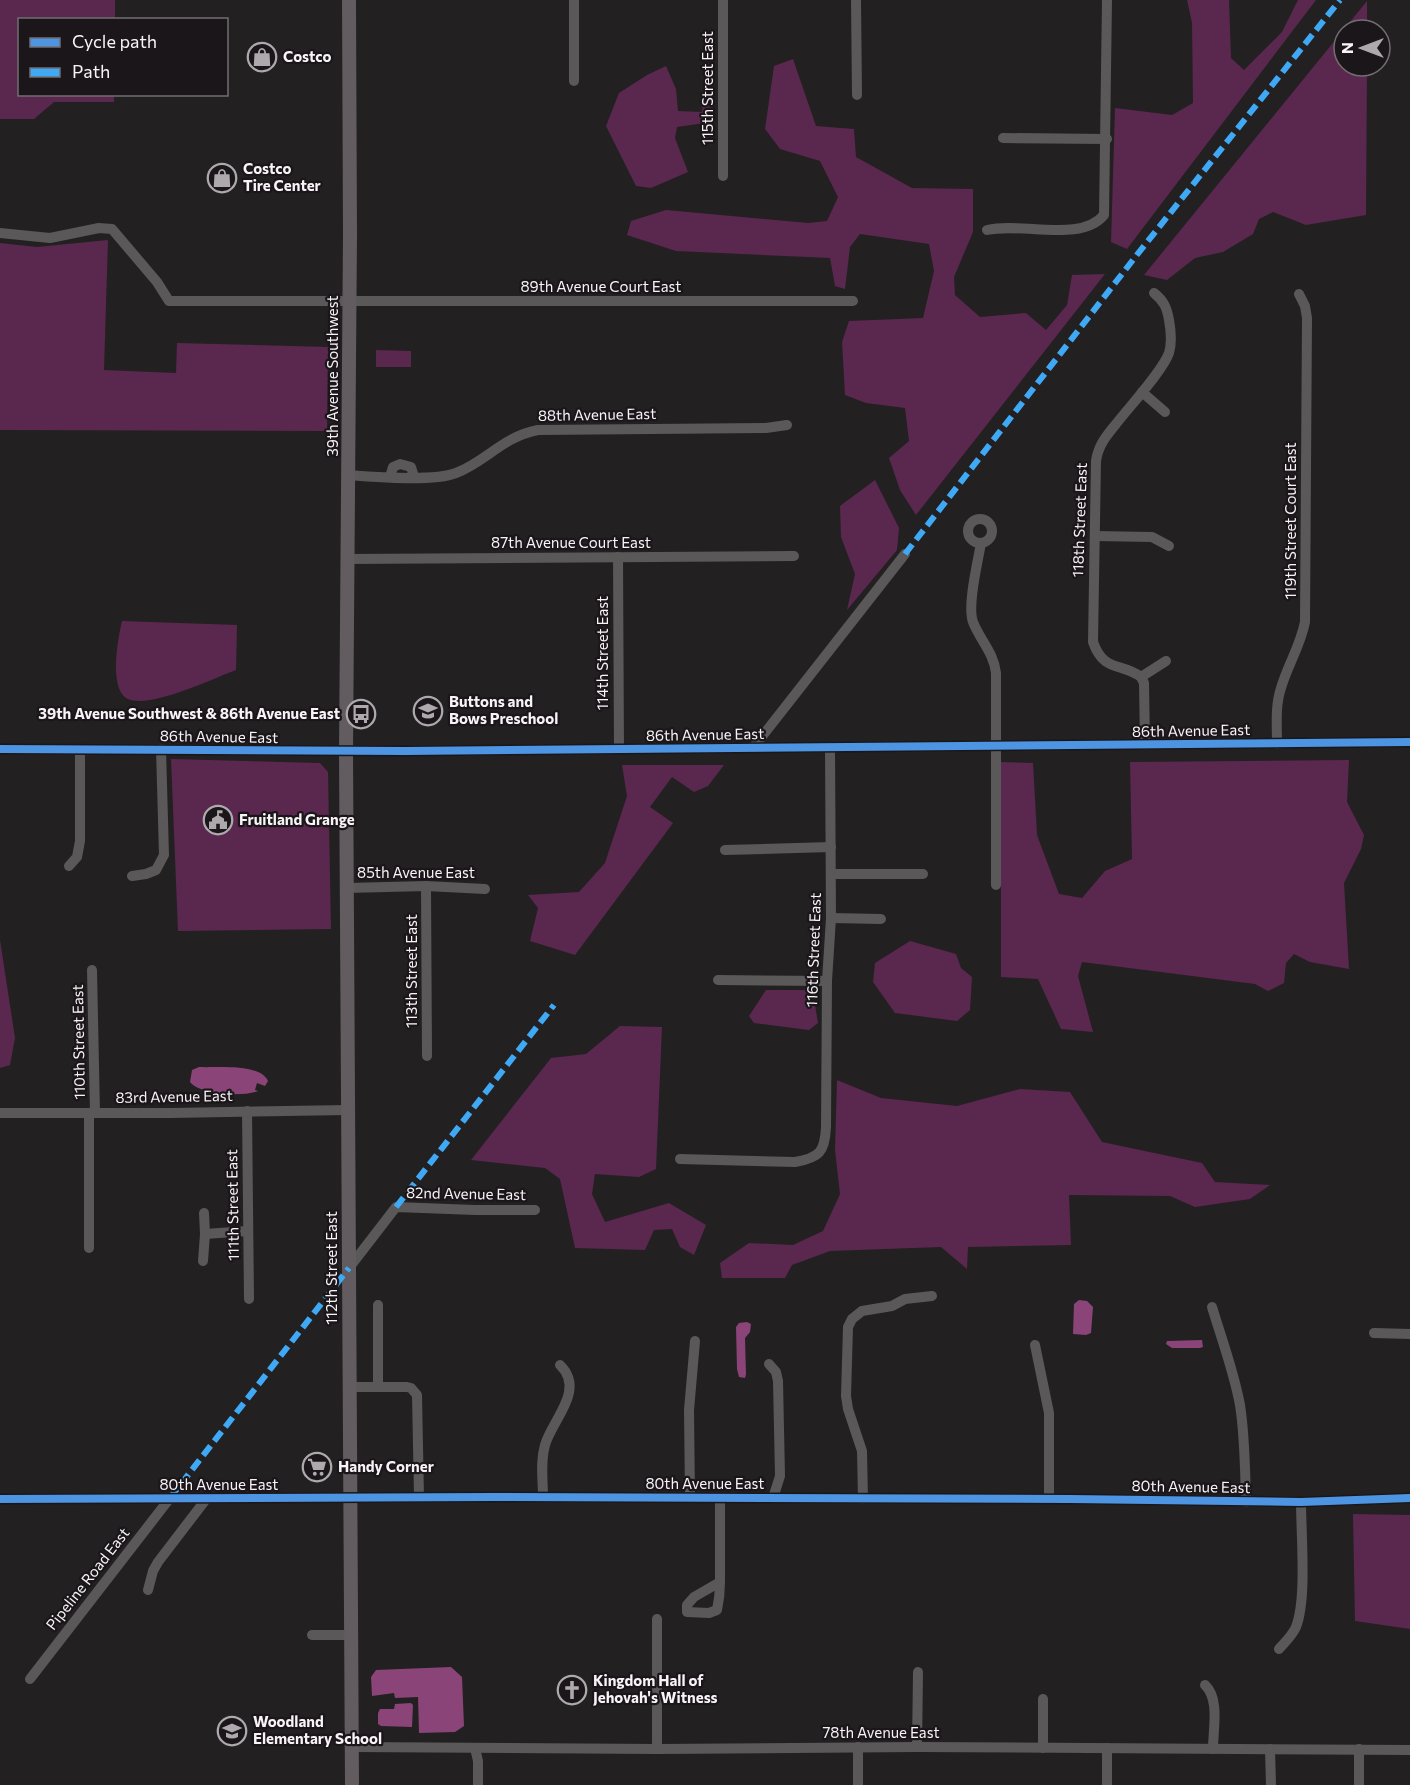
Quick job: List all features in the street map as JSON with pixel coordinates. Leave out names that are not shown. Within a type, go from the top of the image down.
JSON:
[{"type":"main road","name":"39th Avenue Southwest","points":[[346,752],[350,302],[349,0]]},
{"type":"main road","name":"112th Street East","points":[[346,752],[352,1785]]},
{"type":"street","points":[[574,0],[574,81]]},
{"type":"street","name":"115th Street East","points":[[723,0],[723,176]]},
{"type":"street","points":[[856,0],[857,95]]},
{"type":"street","points":[[987,230],[999,227],[1019,227],[1076,230],[1091,226],[1104,215],[1107,139],[1107,0]]},
{"type":"street","points":[[1003,138],[1107,139]]},
{"type":"street","name":"89th Avenue Court East","points":[[0,234],[50,238],[99,228],[112,229],[157,282],[169,302],[853,301]]},
{"type":"street","name":"118th Street East","points":[[1141,677],[1136,673],[1109,665],[1093,642],[1096,461],[1104,439],[1166,359],[1170,346],[1170,328],[1163,300],[1154,293]]},
{"type":"street","name":"119th Street Court East","points":[[1277,744],[1277,706],[1280,690],[1298,648],[1305,622],[1307,318],[1305,306],[1299,294]]},
{"type":"street","points":[[1142,392],[1165,412]]},
{"type":"street","name":"88th Avenue East","points":[[348,475],[434,477],[456,473],[505,441],[526,432],[538,430],[766,428],[787,425]]},
{"type":"street","points":[[1095,536],[1152,537],[1169,546]]},
{"type":"street","points":[[981,543],[971,608],[973,622],[994,658],[995,665],[996,885]]},
{"type":"street","points":[[753,748],[905,554]]},
{"type":"street","name":"87th Avenue Court East","points":[[348,559],[794,556]]},
{"type":"street","name":"114th Street East","points":[[618,557],[619,749]]},
{"type":"street","points":[[1145,745],[1144,683],[1141,677],[1166,661]]},
{"type":"street","name":"86th Avenue East","points":[[0,749],[346,752],[1410,742]]},
{"type":"street","name":"116th Street East","points":[[680,1159],[795,1162],[812,1159],[820,1153],[826,1139],[827,981],[831,918],[831,747]]},
{"type":"street","points":[[132,876],[156,870],[164,855],[162,749]]},
{"type":"street","points":[[69,866],[77,857],[81,841],[80,750]]},
{"type":"street","points":[[726,850],[831,847]]},
{"type":"street","points":[[831,874],[922,874]]},
{"type":"street","name":"85th Avenue East","points":[[347,888],[426,886],[484,889]]},
{"type":"street","name":"113th Street East","points":[[426,886],[427,1056]]},
{"type":"street","points":[[831,918],[881,919]]},
{"type":"street","name":"110th Street East","points":[[89,1248],[93,969]]},
{"type":"street","points":[[718,980],[827,981]]},
{"type":"street","name":"83rd Avenue East","points":[[0,1113],[348,1110]]},
{"type":"street","name":"111th Street East","points":[[247,1111],[249,1299]]},
{"type":"street","name":"82nd Avenue East","points":[[349,1268],[396,1208],[535,1210]]},
{"type":"street","points":[[203,1261],[204,1213]]},
{"type":"street","points":[[205,1234],[248,1231]]},
{"type":"street","points":[[863,1498],[862,1451],[846,1396],[848,1327],[852,1319],[862,1311],[892,1306],[905,1299],[932,1296]]},
{"type":"street","points":[[378,1305],[378,1387]]},
{"type":"street","points":[[1212,1307],[1232,1371],[1239,1405],[1243,1433],[1246,1502]]},
{"type":"street","points":[[1374,1333],[1410,1334]]},
{"type":"street","points":[[690,1498],[689,1410],[695,1341]]},
{"type":"street","points":[[1035,1345],[1048,1413],[1049,1499]]},
{"type":"street","points":[[770,1364],[776,1372],[778,1381],[780,1476],[773,1498]]},
{"type":"street","points":[[543,1497],[545,1443],[562,1414],[569,1393],[567,1372],[560,1365]]},
{"type":"street","points":[[350,1387],[407,1387],[417,1395],[419,1497]]},
{"type":"street","name":"80th Avenue East","points":[[0,1499],[543,1497],[1301,1502],[1410,1498]]},
{"type":"street","name":"Pipeline Road East","points":[[30,1680],[170,1498]]},
{"type":"street","points":[[148,1590],[158,1562],[207,1498]]},
{"type":"street","points":[[720,1498],[720,1582]]},
{"type":"street","points":[[1279,1649],[1296,1628],[1301,1603],[1301,1502]]},
{"type":"street","points":[[657,1619],[657,1749]]},
{"type":"street","points":[[312,1635],[352,1635]]},
{"type":"street","points":[[917,1747],[918,1672]]},
{"type":"street","points":[[1205,1685],[1211,1691],[1214,1699],[1213,1749]]},
{"type":"street","points":[[1043,1699],[1043,1748]]},
{"type":"street","name":"78th Avenue East","points":[[353,1747],[1410,1750]]},
{"type":"street","points":[[858,1747],[858,1785]]},
{"type":"street","points":[[475,1748],[478,1761],[478,1785]]},
{"type":"street","points":[[1107,1748],[1107,1785]]},
{"type":"street","points":[[1270,1749],[1271,1785]]},
{"type":"street","points":[[1359,1749],[1359,1785]]},
{"type":"shaded area","points":[[0,0],[115,0],[115,18],[18,18],[18,96],[114,96],[114,102],[54,102],[34,119],[0,119]]},
{"type":"shaded area","points":[[1187,0],[1229,0],[1231,58],[1244,70],[1282,32],[1298,0],[1316,0],[1127,249],[1111,242],[1115,108],[1172,115],[1193,103],[1192,23]]},
{"type":"shaded area","points":[[1367,1],[1367,18],[1353,18]]},
{"type":"shaded area","points":[[1332,44],[1332,78],[1367,78],[1366,215],[1306,225],[1273,212],[1259,219],[1253,234],[1223,252],[1195,258],[1167,280],[1144,275]]},
{"type":"shaded area","points":[[793,59],[816,126],[854,129],[856,157],[912,188],[973,189],[973,232],[954,277],[955,295],[980,317],[1026,313],[1046,330],[1067,305],[1072,275],[1105,274],[916,515],[900,490],[889,458],[909,441],[905,408],[866,403],[845,395],[842,342],[849,321],[923,318],[934,271],[929,244],[860,234],[850,247],[845,289],[835,286],[830,258],[676,251],[627,235],[631,221],[666,210],[808,223],[827,221],[838,197],[820,161],[780,149],[765,129],[774,66]]},
{"type":"shaded area","points":[[666,66],[676,89],[678,111],[702,112],[703,100],[713,99],[712,122],[677,127],[675,138],[688,172],[651,188],[636,186],[606,126],[619,93]]},
{"type":"shaded area","points":[[108,240],[104,370],[176,373],[177,343],[328,347],[327,431],[0,430],[0,243],[37,247]]},
{"type":"shaded area","points":[[376,350],[411,351],[411,367],[376,367]]},
{"type":"shaded area","points":[[875,480],[899,528],[897,550],[847,610],[855,574],[841,537],[840,506]]},
{"type":"shaded area","points":[[122,621],[237,625],[236,670],[164,697],[136,701],[126,698],[121,692],[116,673]]},
{"type":"shaded area","points":[[171,759],[320,763],[328,772],[331,929],[178,931]]},
{"type":"shaded area","points":[[1349,760],[1347,802],[1364,835],[1361,849],[1344,883],[1349,969],[1310,962],[1294,954],[1286,963],[1284,983],[1268,991],[1255,984],[1082,962],[1078,976],[1093,1032],[1061,1029],[1038,979],[1001,977],[1001,762],[1033,763],[1037,835],[1059,894],[1082,898],[1105,871],[1132,859],[1130,762]]},
{"type":"shaded area","points":[[622,765],[724,765],[708,786],[694,792],[672,777],[650,807],[673,823],[575,955],[530,941],[538,908],[528,895],[579,892],[605,863],[627,796]]},
{"type":"shaded area","points":[[0,940],[15,1038],[10,1065],[0,1068]]},
{"type":"shaded area","points":[[910,941],[956,954],[961,968],[972,977],[970,1010],[957,1021],[895,1013],[873,982],[875,963]]},
{"type":"shaded area","points":[[766,990],[805,990],[815,1005],[818,1023],[809,1030],[754,1023],[749,1016]]},
{"type":"shaded area","points":[[620,1026],[662,1027],[656,1169],[639,1177],[595,1174],[592,1194],[605,1222],[669,1203],[706,1225],[694,1255],[680,1247],[672,1229],[654,1230],[645,1250],[575,1248],[560,1179],[545,1168],[471,1160],[551,1058],[586,1054]]},
{"type":"shaded area","points":[[199,1067],[247,1069],[263,1075],[268,1081],[265,1086],[257,1083],[255,1090],[258,1091],[251,1093],[212,1092],[203,1090],[190,1082],[192,1070]]},
{"type":"shaded area","points":[[837,1080],[881,1098],[957,1106],[1020,1089],[1070,1092],[1102,1142],[1202,1163],[1215,1182],[1270,1185],[1250,1199],[1195,1207],[1170,1196],[1069,1195],[1071,1245],[968,1247],[967,1269],[941,1247],[830,1251],[792,1265],[785,1278],[722,1278],[720,1263],[749,1243],[793,1245],[823,1231],[840,1194],[835,1150]]},
{"type":"shaded area","points":[[1079,1300],[1087,1301],[1093,1307],[1091,1333],[1086,1335],[1073,1334],[1074,1304]]},
{"type":"shaded area","points":[[739,1323],[751,1324],[750,1332],[745,1338],[745,1378],[739,1377],[737,1369],[736,1327]]},
{"type":"shaded area","points":[[1202,1340],[1203,1347],[1200,1348],[1172,1348],[1166,1344],[1167,1341]]},
{"type":"shaded area","points":[[1353,1514],[1410,1515],[1410,1629],[1355,1621]]},
{"type":"shaded area","points":[[451,1667],[462,1677],[464,1726],[455,1732],[419,1733],[418,1697],[395,1698],[394,1693],[372,1696],[371,1677],[376,1670]]},
{"type":"shaded area","points":[[411,1703],[413,1705],[412,1727],[378,1724],[380,1709],[394,1709],[395,1704]]},
{"type":"marked path","points":[[905,554],[1136,256],[1340,0]]},
{"type":"marked path","points":[[396,1207],[554,1005]]},
{"type":"marked path","points":[[170,1498],[349,1268]]},
{"type":"cycle path","points":[[0,749],[405,751],[1410,742]]},
{"type":"cycle path","points":[[0,1499],[493,1497],[1301,1502],[1410,1498]]},
{"type":"place","name":"Costco","points":[[262,57]]},
{"type":"place","name":"Costco Tire Center","points":[[222,178]]},
{"type":"place","name":"Buttons and Bows Preschool","points":[[428,711]]},
{"type":"place","name":"39th Avenue Southwest & 86th Avenue East","points":[[361,714]]},
{"type":"place","name":"Fruitland Grange","points":[[218,820]]},
{"type":"place","name":"Handy Corner","points":[[317,1467]]},
{"type":"place","name":"Kingdom Hall of Jehovah's Witness","points":[[572,1690]]},
{"type":"place","name":"Woodland Elementary School","points":[[232,1731]]}]
